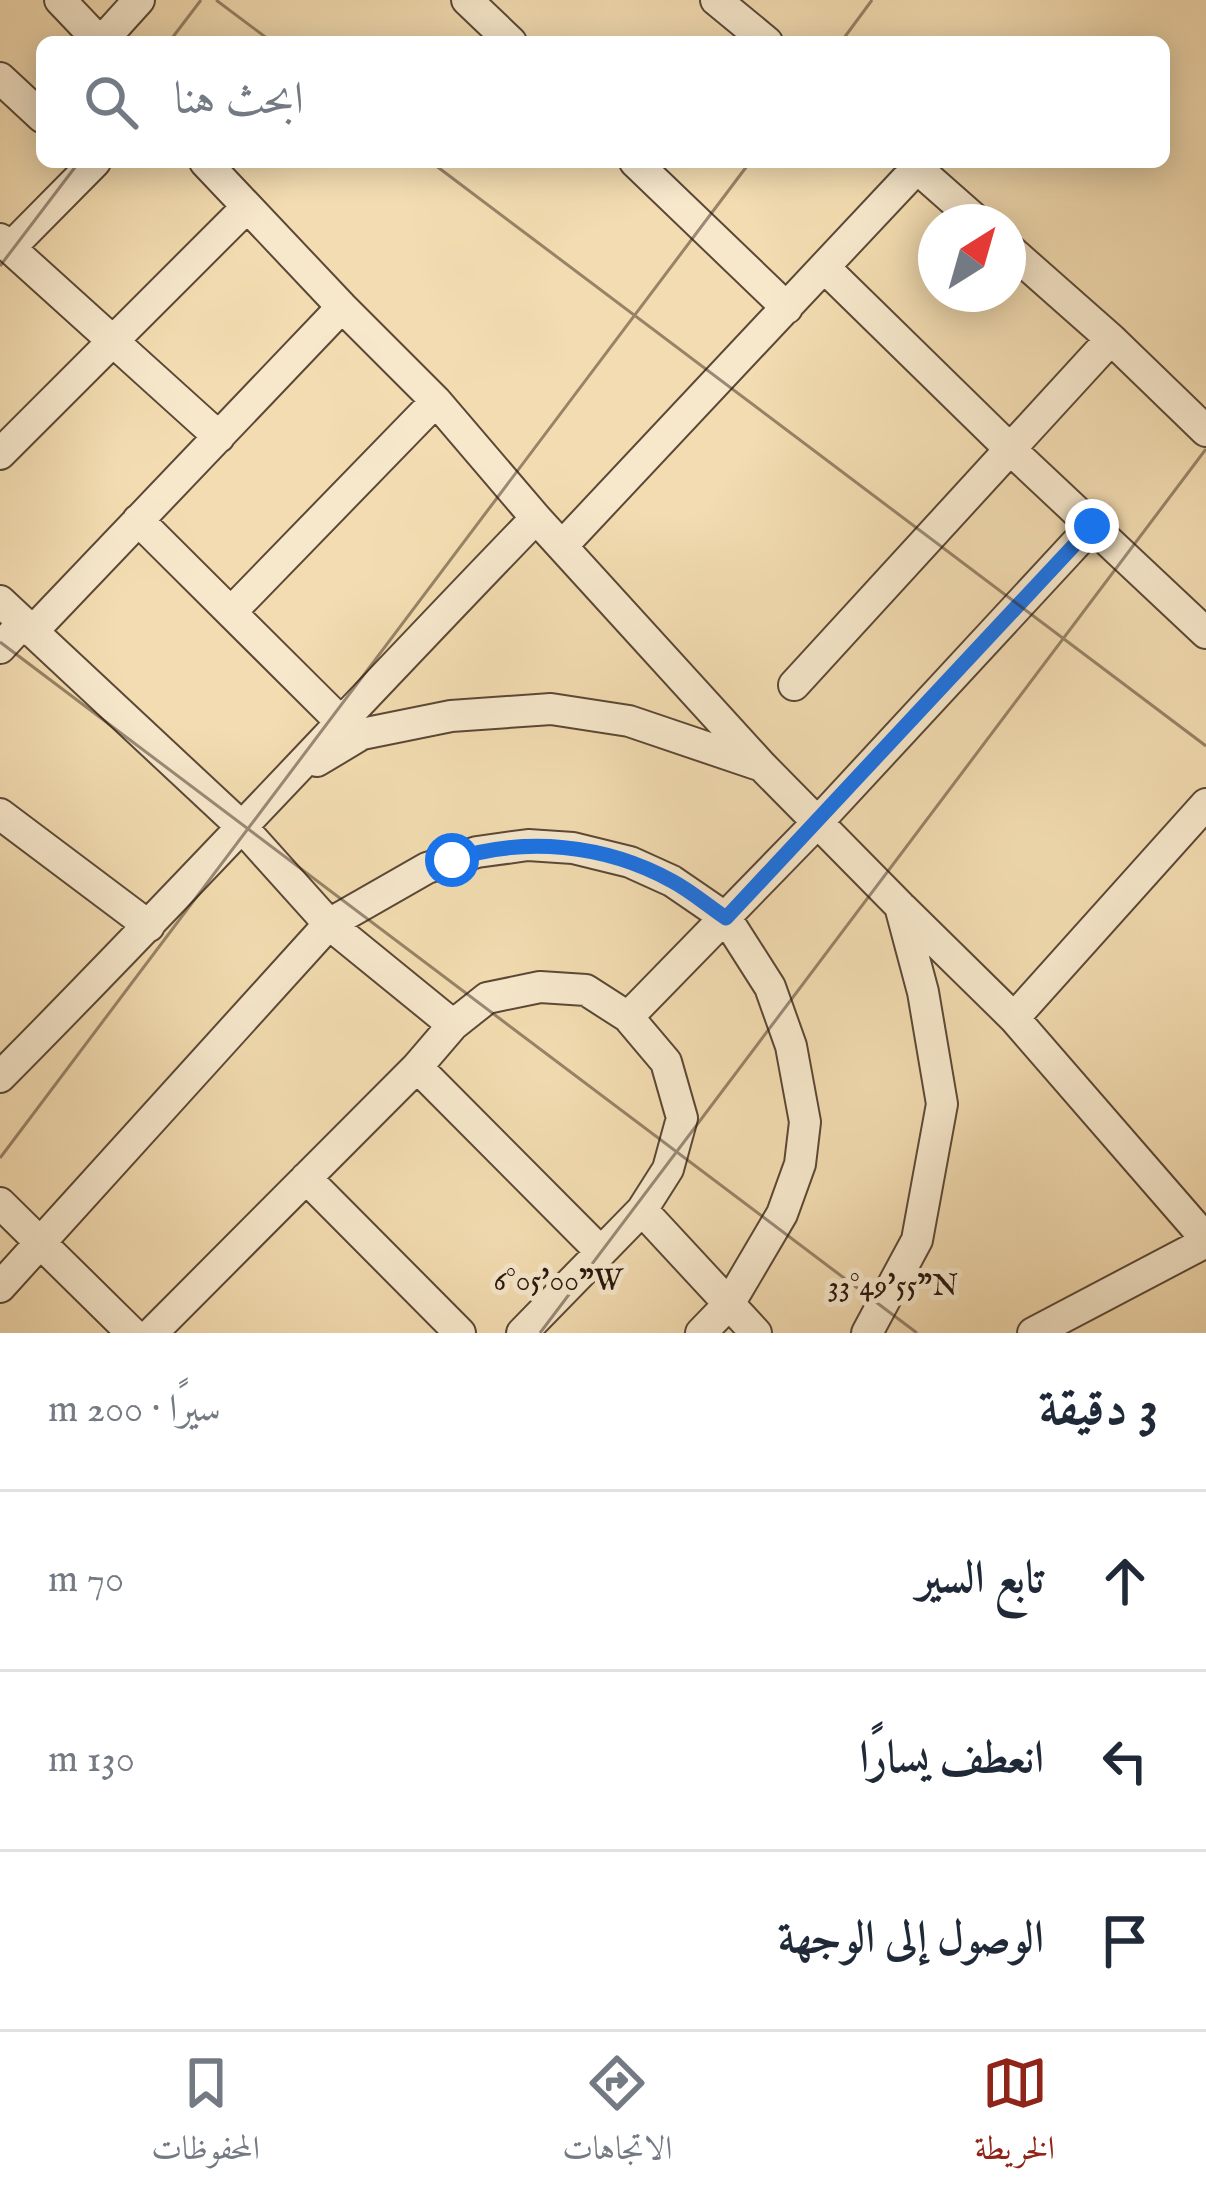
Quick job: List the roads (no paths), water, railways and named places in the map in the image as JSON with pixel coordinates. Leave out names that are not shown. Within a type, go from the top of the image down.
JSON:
[{"type":"street","points":[[60,0],[95,36]]},
{"type":"street","points":[[467,0],[505,36]]},
{"type":"street","points":[[716,0],[759,36]]},
{"type":"street","points":[[106,36],[137,1]]},
{"type":"street","points":[[0,77],[36,111]]},
{"type":"street","points":[[87,168],[5,243],[219,437]]},
{"type":"street","points":[[211,168],[436,400],[761,766],[1014,1018],[1206,1240],[1033,1333]]},
{"type":"street","points":[[641,168],[787,308]]},
{"type":"street","points":[[563,545],[825,268],[910,168]]},
{"type":"street","points":[[916,168],[957,204]]},
{"type":"street","points":[[0,454],[247,207]]},
{"type":"street","points":[[1026,264],[1206,430]]},
{"type":"street","points":[[825,268],[1206,633]]},
{"type":"street","points":[[0,648],[28,627],[137,520],[342,308]]},
{"type":"street","points":[[794,685],[1111,339]]},
{"type":"street","points":[[232,611],[436,400]]},
{"type":"street","points":[[7,1056],[149,926],[536,518]]},
{"type":"street","points":[[137,520],[340,721]]},
{"type":"street","points":[[628,1017],[816,824],[1092,526]]},
{"type":"street","points":[[0,601],[241,826],[329,925],[453,1025]]},
{"type":"street","points":[[289,777],[362,734],[451,716],[551,709],[629,721],[761,766]]},
{"type":"street","points":[[1014,1018],[1206,804]]},
{"type":"street","points":[[4,825],[149,926]]},
{"type":"street","points":[[0,1286],[329,925],[427,868],[476,852],[528,845],[573,848],[630,862],[672,881],[726,918],[770,987],[791,1046],[805,1122],[800,1164],[782,1214],[729,1304],[701,1333]]},
{"type":"street","points":[[868,1333],[917,1240],[942,1104],[923,992],[900,906]]},
{"type":"street","points":[[152,1333],[453,1025],[487,998],[540,987],[586,990],[628,1017],[666,1062],[682,1118],[668,1169],[642,1210],[522,1333]]},
{"type":"street","points":[[417,1066],[601,1252]]},
{"type":"street","points":[[306,1178],[460,1333]]},
{"type":"street","points":[[0,1203],[133,1333]]},
{"type":"street","points":[[642,1210],[757,1333]]}]
